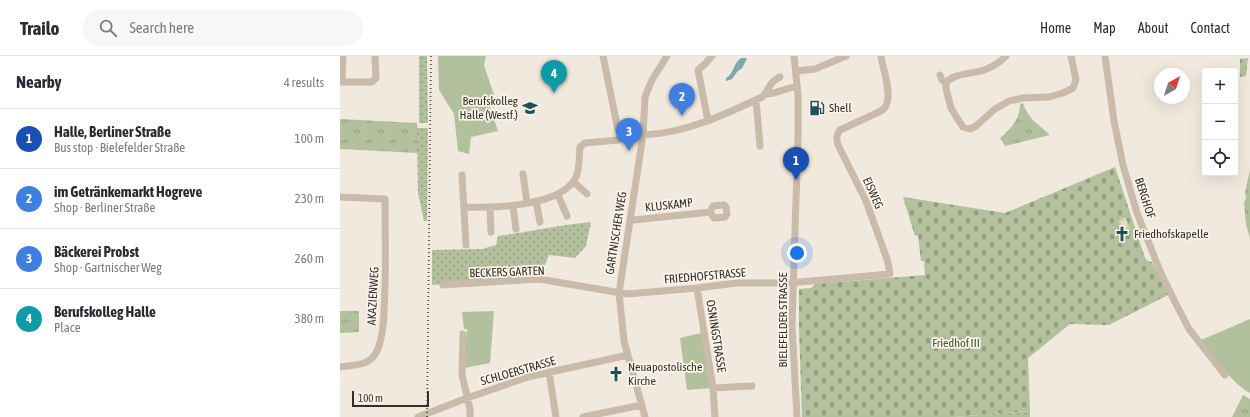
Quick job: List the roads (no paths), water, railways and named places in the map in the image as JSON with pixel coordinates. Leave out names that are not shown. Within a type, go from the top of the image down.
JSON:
[{"type":"street","points":[[343,56],[341,82],[372,82],[376,78],[375,56]]},
{"type":"street","points":[[603,56],[618,130],[626,137],[654,135],[708,121],[756,100],[765,94],[771,83],[780,76]]},
{"type":"street","name":"GARTNISCHER WEG","points":[[645,417],[623,333],[619,293],[643,135],[645,97],[652,80],[668,56]]},
{"type":"street","points":[[708,121],[698,70],[712,56]]},
{"type":"street","name":"BIELEFELDER STRASSE","points":[[794,56],[797,87],[798,138],[792,325],[797,417]]},
{"type":"street","points":[[796,72],[815,68],[846,56]]},
{"type":"street","name":"EISWEG","points":[[793,282],[890,274],[888,262],[866,201],[838,145],[837,139],[838,133],[843,128],[879,112],[884,109],[887,104],[888,92],[881,56]]},
{"type":"street","points":[[1006,56],[997,64],[989,68],[977,72],[954,76],[946,83],[951,108],[963,127],[970,129],[976,126],[996,109],[1009,101],[1024,98],[1049,97],[1070,90],[1075,86],[1076,80],[1071,56]]},
{"type":"street","name":"BERGHOF","points":[[1105,56],[1114,121],[1123,165],[1138,213],[1160,272],[1189,329],[1225,375]]},
{"type":"street","points":[[940,75],[942,80],[946,83]]},
{"type":"street","points":[[765,94],[797,87]]},
{"type":"street","points":[[756,100],[760,146]]},
{"type":"street","points":[[464,208],[513,206],[558,195],[574,182],[578,171],[580,147],[585,143],[618,140],[622,135]]},
{"type":"street","points":[[523,174],[527,203]]},
{"type":"street","points":[[462,175],[466,245]]},
{"type":"street","points":[[574,182],[587,194]]},
{"type":"street","points":[[558,195],[567,216]]},
{"type":"street","name":"AKAZIENWEG","points":[[340,197],[385,199],[386,248],[384,323],[377,349],[374,356],[366,362],[340,367]]},
{"type":"street","points":[[536,201],[540,222]]},
{"type":"street","points":[[513,206],[516,228]]},
{"type":"street","points":[[490,208],[491,232]]},
{"type":"street","name":"KLUSKAMP","points":[[630,219],[634,220],[710,212]]},
{"type":"street","name":"BECKERS GARTEN","points":[[444,285],[539,279],[619,293]]},
{"type":"street","name":"FRIEDHOFSTRASSE","points":[[619,293],[627,294],[737,283],[793,282]]},
{"type":"street","name":"OSNINGSTRASSE","points":[[697,288],[713,388],[714,417]]},
{"type":"street","points":[[463,334],[462,375],[470,409],[470,417]]},
{"type":"street","name":"SCHLOERSTRASSE","points":[[418,417],[518,380],[628,355]]},
{"type":"street","points":[[549,372],[556,417]]},
{"type":"street","name":"OSNINGSTRASSE","points":[[713,388],[752,386]]},
{"type":"street","points":[[583,417],[642,405]]},
{"type":"water","points":[[741,58],[747,59],[742,68],[732,79],[726,81],[726,78],[731,74],[736,63]]},
{"type":"railway","points":[[427,417],[431,56]]},
{"type":"place","name":"Berufskolleg Halle","points":[[554,93]]},
{"type":"place","name":"Berufskolleg Halle (Westf.)","points":[[530,108]]},
{"type":"place","name":"Shell","points":[[817,108]]},
{"type":"place","name":"im Getränkemarkt Hogreve","points":[[682,116]]},
{"type":"place","name":"Bäckerei Probst","points":[[629,151]]},
{"type":"place","name":"Halle, Berliner Straße","points":[[796,180]]},
{"type":"place","name":"Friedhofskapelle","points":[[1122,234]]},
{"type":"place","name":"Neuapostolische Kirche","points":[[616,374]]},
{"type":"park label","name":"Friedhof III","points":[[956,343]]}]
